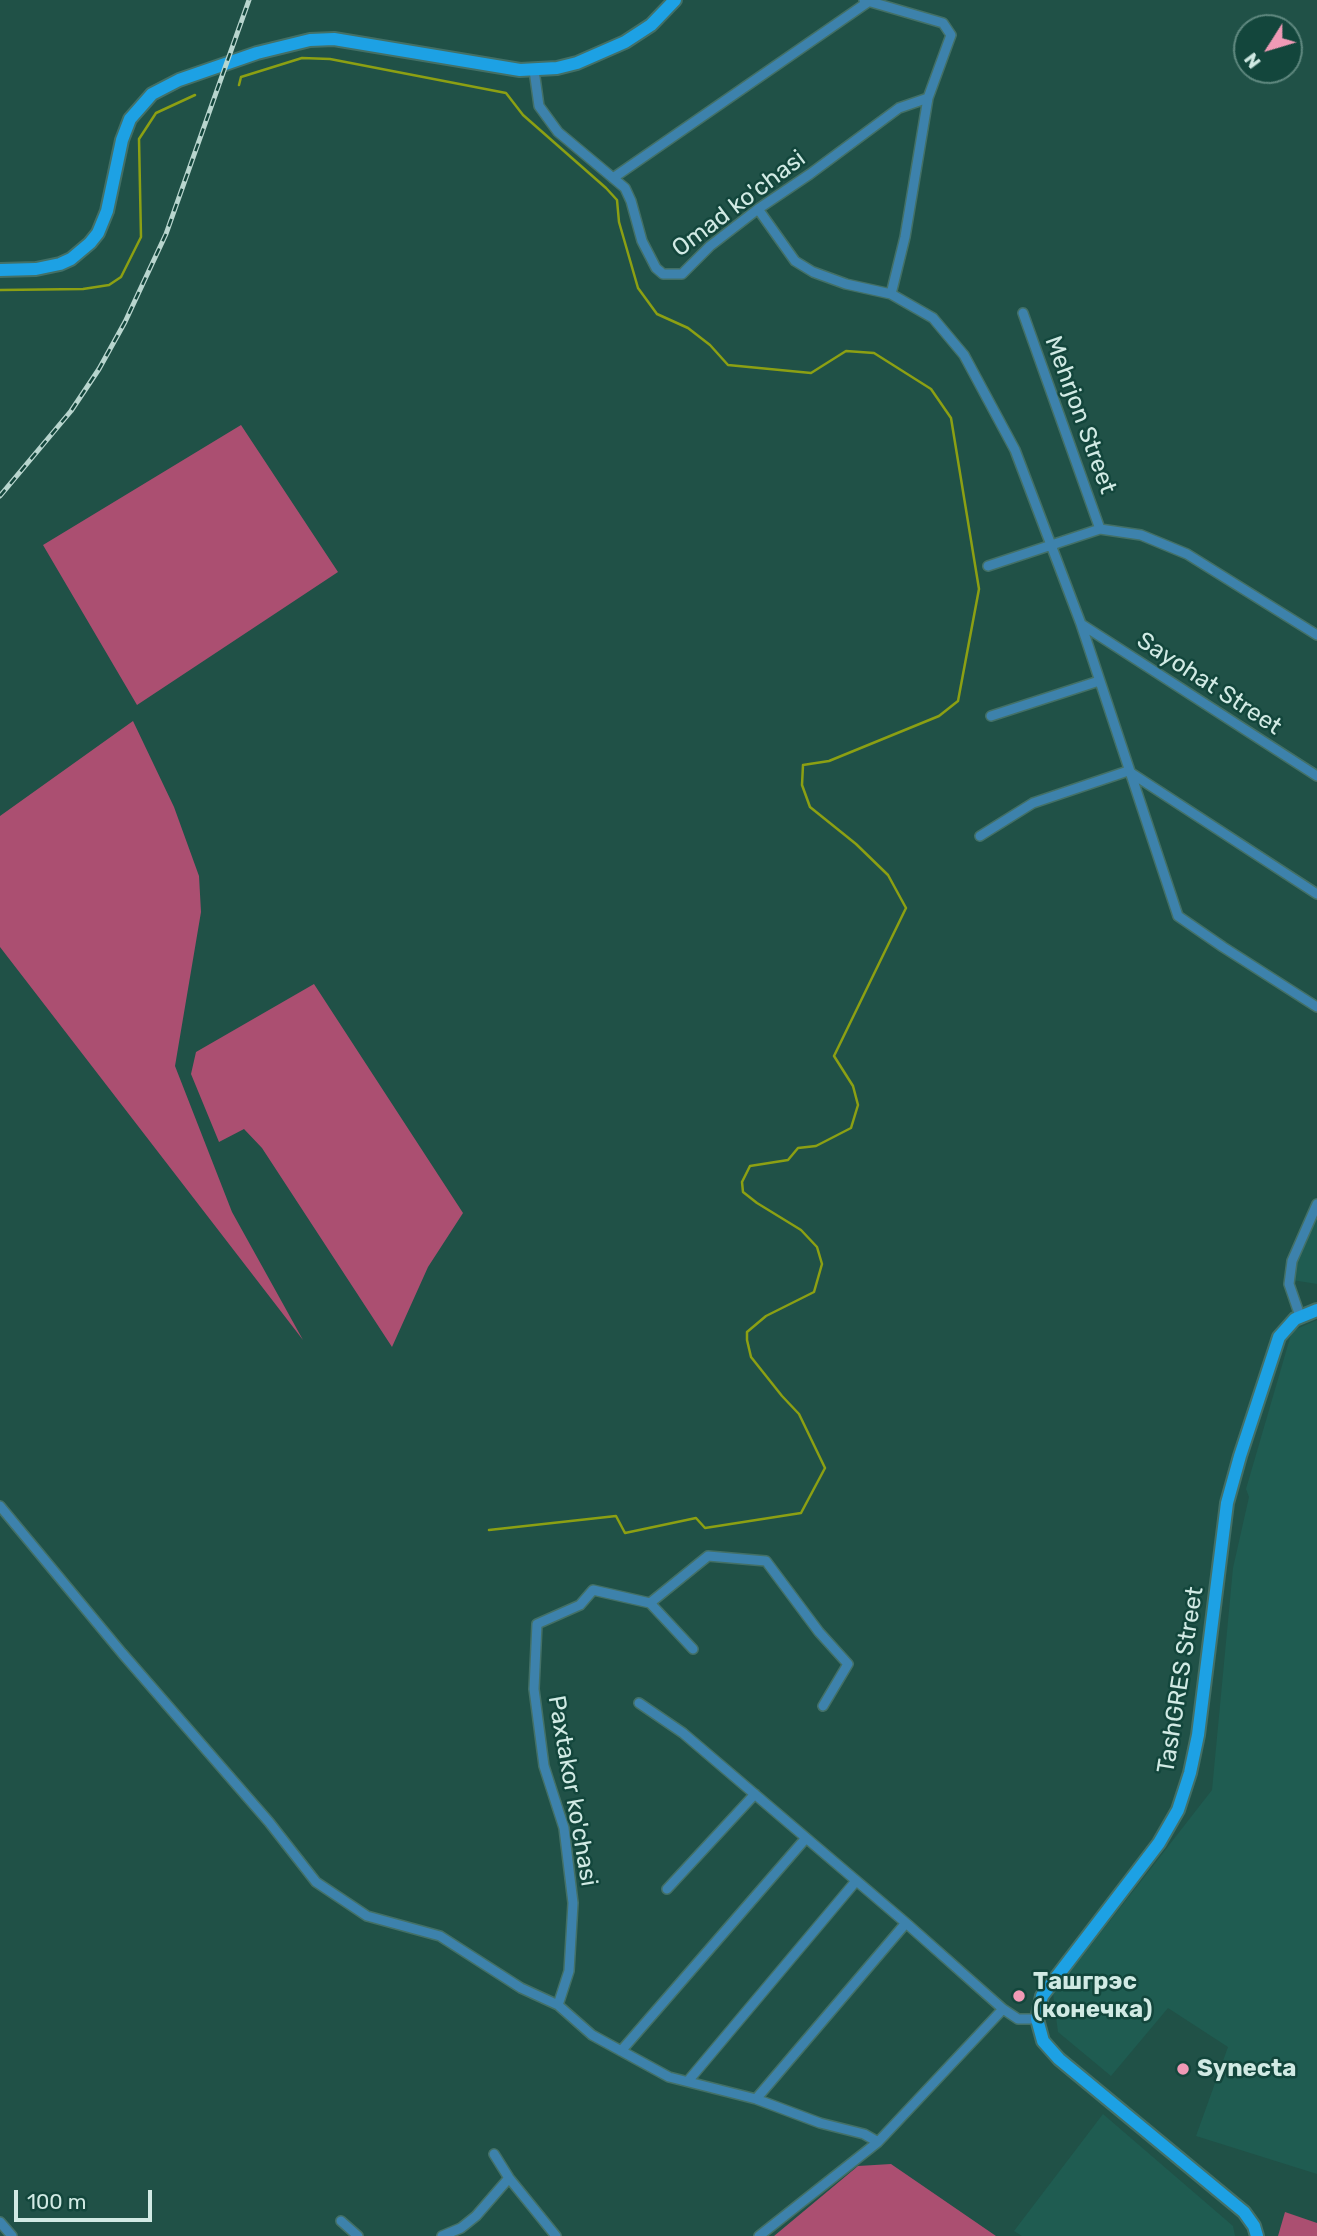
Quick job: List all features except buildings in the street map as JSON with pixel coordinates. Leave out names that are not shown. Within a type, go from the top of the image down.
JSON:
[{"type":"main road","points":[[0,270],[36,269],[60,264],[71,259],[90,243],[98,233],[107,211],[122,140],[130,119],[152,94],[179,80],[257,53],[310,40],[334,39],[534,71],[577,63],[625,43],[651,25],[675,0]]},
{"type":"main road","name":"TashGRES Street","points":[[1037,2019],[1042,1996],[1158,1843],[1178,1810],[1185,1791],[1204,1696],[1227,1503],[1272,1354],[1282,1332],[1300,1316],[1317,1310]]},
{"type":"main road","points":[[1037,2019],[1044,2041],[1059,2059],[1244,2211],[1254,2226],[1256,2236]]},
{"type":"street","points":[[613,178],[866,1],[943,23],[951,35],[928,97],[905,237],[891,294]]},
{"type":"street","name":"Omad ko'chasi","points":[[534,71],[538,106],[558,132],[625,188],[642,241],[656,268],[663,274],[682,274],[710,246],[758,209],[899,108],[928,97]]},
{"type":"street","points":[[758,209],[795,261],[813,272],[846,284],[891,294],[933,318],[964,355],[1015,450],[1081,624],[1178,916],[1317,1007]]},
{"type":"street","name":"Mehrjon Street","points":[[1023,313],[1100,529]]},
{"type":"street","name":"Mehrjon Street","points":[[988,566],[1100,529],[1141,535],[1187,554],[1317,635]]},
{"type":"street","name":"Sayohat Street","points":[[1081,624],[1317,776]]},
{"type":"street","points":[[990,716],[1099,681]]},
{"type":"street","points":[[980,836],[1033,803],[1128,771]]},
{"type":"street","points":[[1128,771],[1317,894]]},
{"type":"street","points":[[1300,1316],[1289,1284],[1292,1261],[1317,1204]]},
{"type":"street","points":[[0,1506],[122,1653],[269,1822],[316,1882],[367,1916],[440,1936],[521,1988],[558,2004],[592,2035],[669,2077],[756,2099],[820,2123],[864,2134],[878,2143]]},
{"type":"street","points":[[692,1649],[650,1603],[709,1556],[766,1561],[819,1632],[848,1664],[823,1706]]},
{"type":"street","name":"Paxtakor ko'chasi","points":[[558,2004],[569,1971],[573,1903],[564,1828],[544,1766],[534,1689],[537,1624],[580,1605],[593,1590],[650,1603]]},
{"type":"street","points":[[639,1703],[682,1733],[755,1794],[1003,2009],[1018,2019],[1037,2019]]},
{"type":"street","points":[[667,1888],[755,1794]]},
{"type":"street","points":[[621,2051],[806,1838]]},
{"type":"street","points":[[688,2081],[856,1881]]},
{"type":"street","points":[[756,2099],[906,1923]]},
{"type":"street","points":[[759,2236],[878,2143],[1003,2009]]},
{"type":"street","points":[[494,2154],[509,2178],[556,2236]]},
{"type":"street","points":[[442,2236],[461,2228],[476,2216],[509,2178]]},
{"type":"street","points":[[341,2221],[358,2236]]},
{"type":"street","points":[[0,2222],[12,2236]]},
{"type":"shaded area","points":[[241,425],[338,572],[137,705],[43,545]]},
{"type":"shaded area","points":[[133,721],[174,807],[199,876],[201,912],[175,1066],[232,1212],[303,1340],[0,947],[0,816]]},
{"type":"shaded area","points":[[314,984],[463,1213],[428,1267],[392,1347],[262,1148],[244,1129],[219,1142],[191,1074],[196,1052]]},
{"type":"shaded area","points":[[1317,1216],[1317,1284],[1292,1280],[1297,1258]]},
{"type":"shaded area","points":[[1317,1320],[1317,2174],[1196,2136],[1228,2047],[1168,2008],[1111,2076],[1058,2032],[1053,1994],[1212,1790],[1233,1568],[1249,1497],[1246,1489],[1292,1331]]},
{"type":"shaded area","points":[[1103,2114],[1233,2226],[1235,2236],[1022,2236],[1014,2231]]},
{"type":"shaded area","points":[[891,2164],[996,2236],[774,2236],[858,2166]]},
{"type":"shaded area","points":[[1285,2212],[1317,2223],[1317,2236],[1278,2236]]},
{"type":"waterway","points":[[239,85],[241,77],[302,58],[330,59],[506,93],[523,115],[617,200],[619,222],[638,288],[657,314],[688,328],[710,345],[728,365],[811,373],[846,351],[874,353],[931,389],[951,418],[979,589],[958,701],[939,716],[829,761],[803,765],[802,785],[810,807],[856,844],[888,875],[906,908],[834,1056],[853,1086],[858,1105],[851,1128],[816,1146],[798,1148],[788,1160],[750,1166],[742,1182],[743,1192],[801,1230],[817,1247],[822,1264],[814,1292],[766,1316],[747,1332],[747,1340],[751,1357],[799,1414],[825,1468],[801,1513],[705,1528],[696,1518],[625,1533],[616,1516],[489,1530]]},
{"type":"waterway","points":[[0,290],[83,289],[109,285],[121,277],[141,237],[139,139],[156,113],[195,95]]},
{"type":"railway","points":[[0,496],[71,411],[99,369],[125,322],[166,234],[249,0]]},
{"type":"place","name":"Ташгрэс (конечка)","points":[[1019,1996]]},
{"type":"place","name":"Synecta","points":[[1183,2069]]}]
